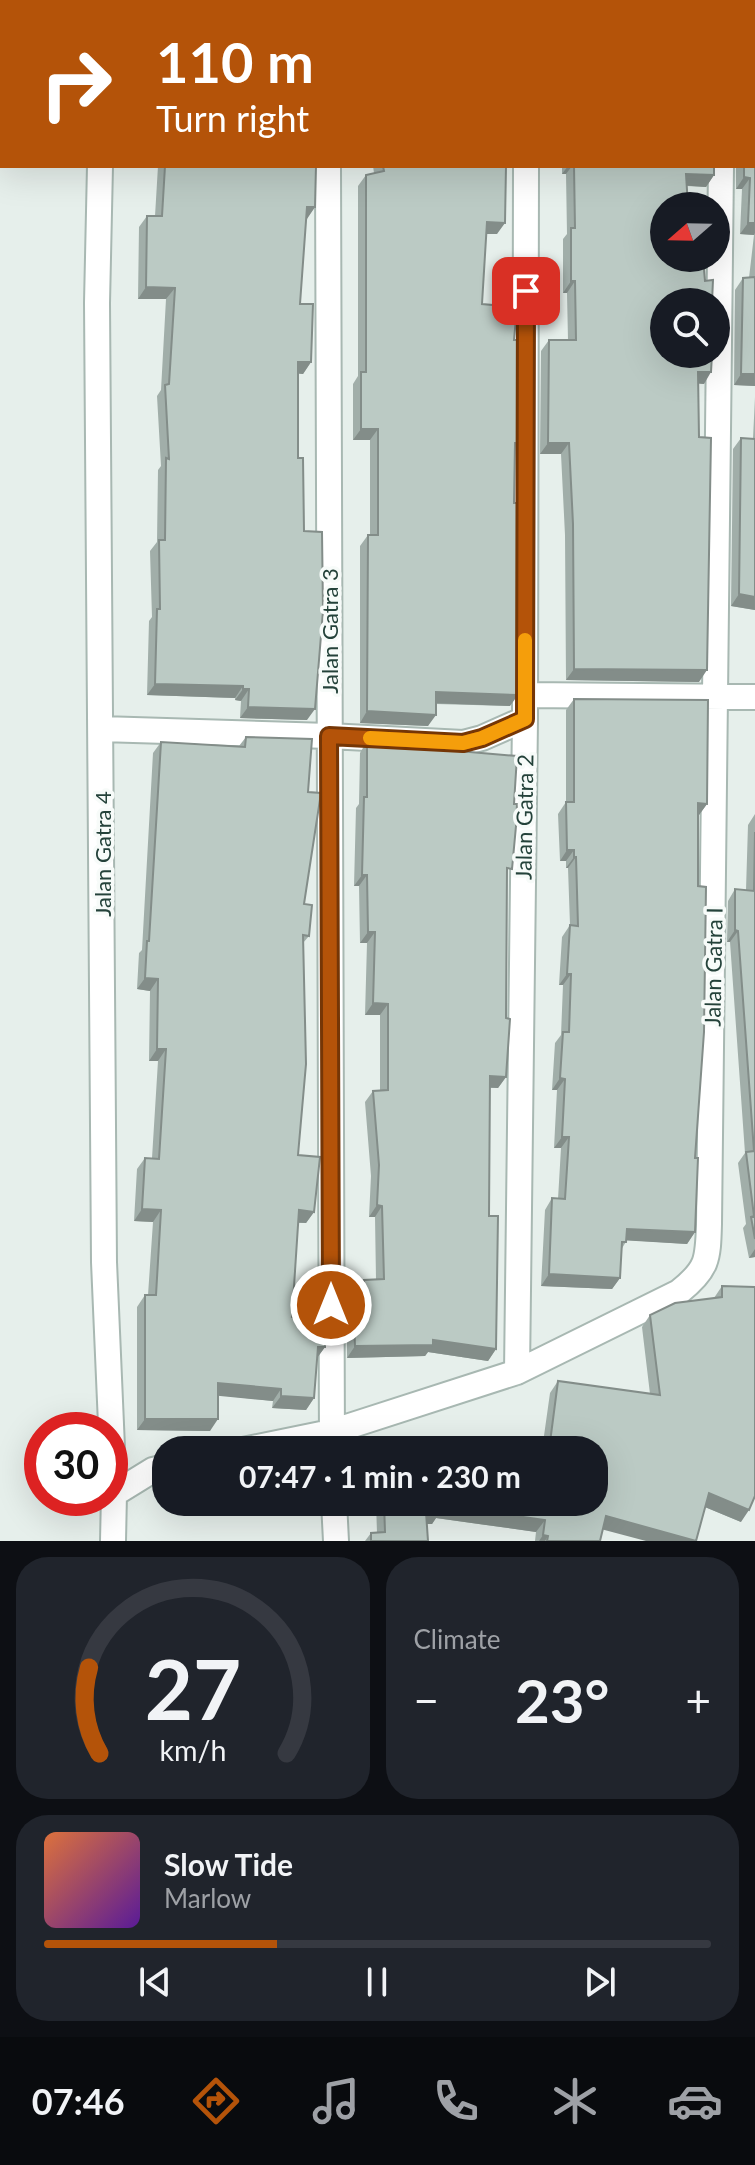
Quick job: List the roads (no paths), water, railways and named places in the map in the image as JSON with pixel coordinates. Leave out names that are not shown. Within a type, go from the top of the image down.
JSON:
[{"type":"street","name":"Jalan Gatra 4","points":[[100,168],[97,303],[104,1262],[110,1412]]},
{"type":"street","name":"Jalan Gatra 3","points":[[328,168],[331,1436]]},
{"type":"street","name":"Jalan Gatra 2","points":[[517,1372],[525,707],[526,168]]},
{"type":"street","name":"Jalan Gatra I","points":[[344,1436],[517,1372],[679,1292],[696,1278],[709,1251],[721,168]]},
{"type":"street","points":[[101,729],[463,743],[482,738],[525,707],[755,697]]},
{"type":"street","points":[[128,1485],[152,1471]]},
{"type":"street","name":"Jalan Gatra 4","points":[[113,1541],[114,1516]]},
{"type":"street","points":[[335,1516],[336,1541]]}]
